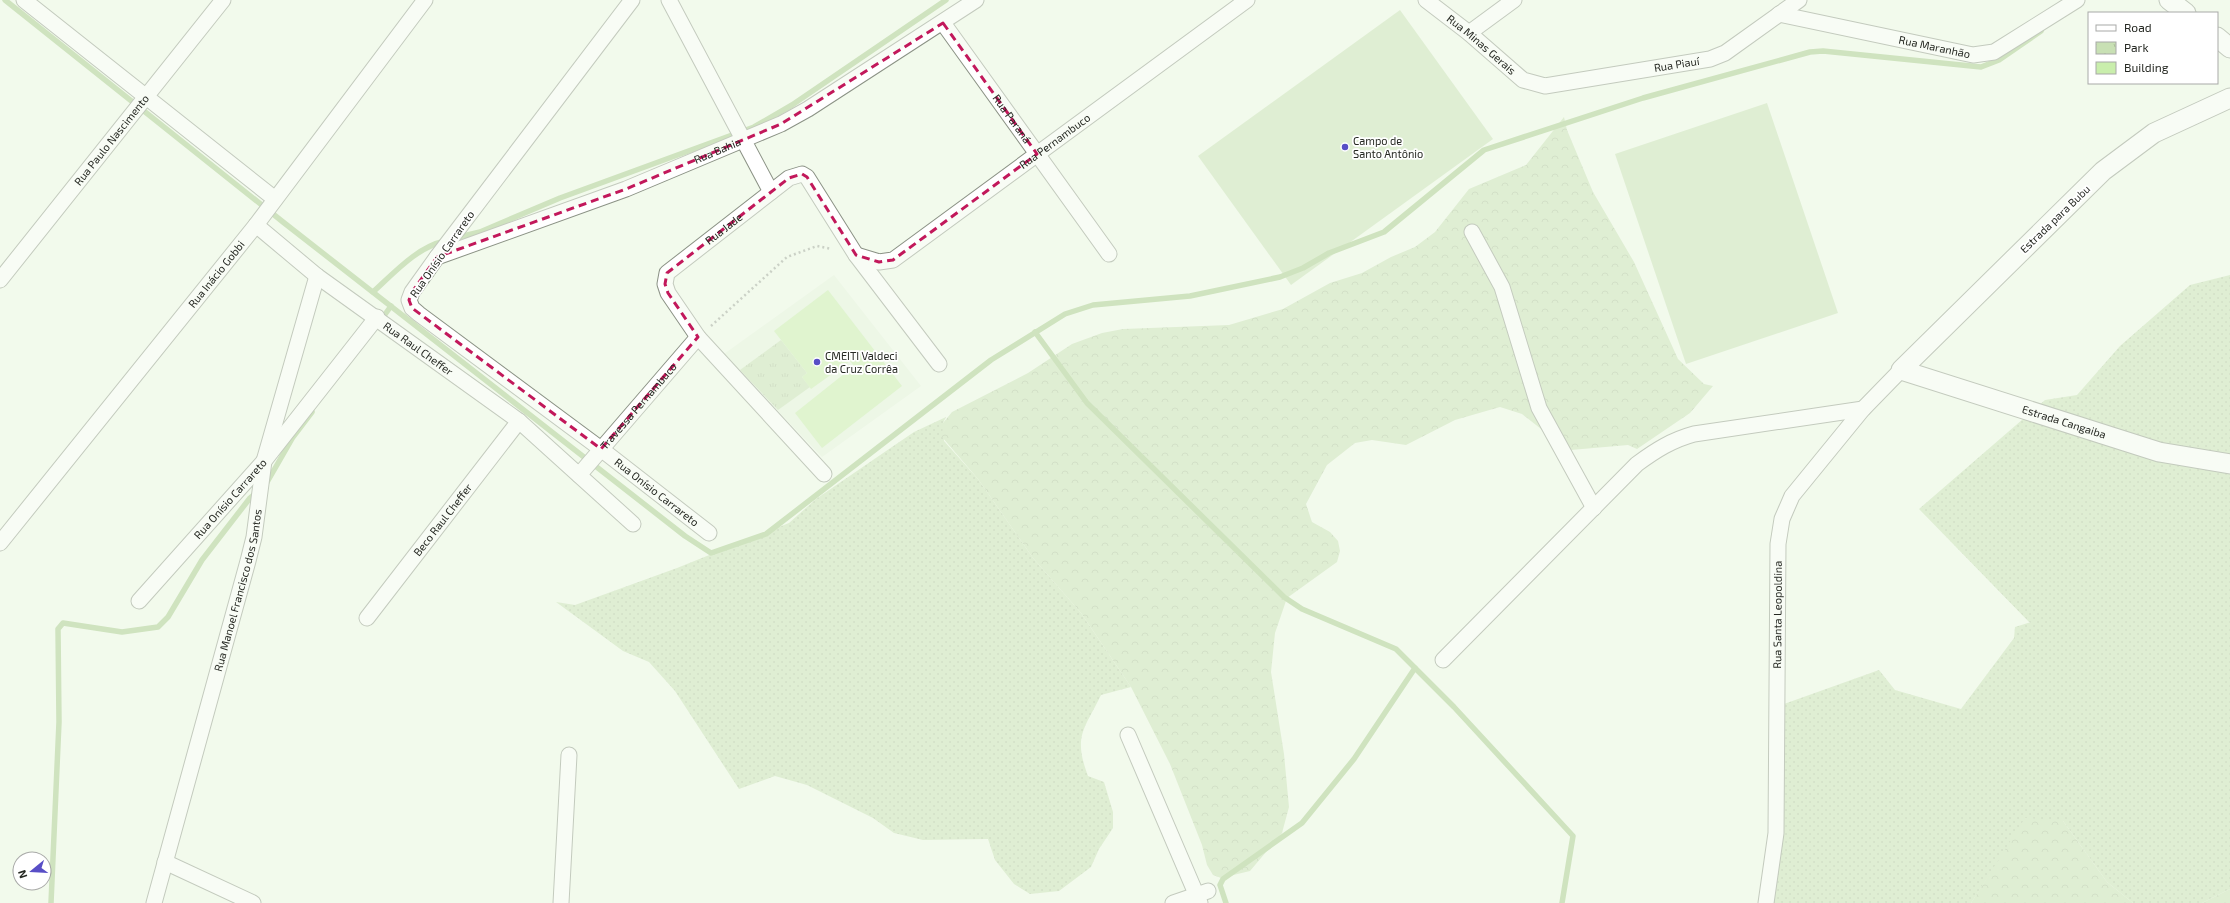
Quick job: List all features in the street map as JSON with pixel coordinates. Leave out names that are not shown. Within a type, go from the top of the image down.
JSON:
[{"type":"street","points":[[24,0],[275,199]]},
{"type":"street","name":"Rua Paulo Nascimento","points":[[0,280],[223,0]]},
{"type":"street","name":"Rua Onísio Carrareto","points":[[632,0],[460,226],[412,292],[409,300],[412,308],[597,454],[709,532]]},
{"type":"street","points":[[669,0],[771,192]]},
{"type":"street","name":"Rua Bahia","points":[[439,255],[626,189],[781,124],[808,109],[943,23],[976,0]]},
{"type":"street","name":"Rua Pernambuco","points":[[856,255],[879,262],[893,260],[1247,0]]},
{"type":"street","name":"Rua Minas Gerais","points":[[1426,0],[1469,33],[1523,80],[1538,85]]},
{"type":"street","points":[[1469,33],[1514,0]]},
{"type":"street","name":"Rua Piauí","points":[[1538,85],[1552,85],[1700,62],[1725,53],[1799,0]]},
{"type":"street","name":"Rua Maranhão","points":[[1779,14],[1973,55],[1984,55],[2004,47],[2078,0]]},
{"type":"street","points":[[2169,0],[2185,12]]},
{"type":"street","name":"Rua Inácio Gobbi","points":[[0,543],[256,225],[422,2]]},
{"type":"street","name":"Rua Paraná","points":[[943,23],[1109,254]]},
{"type":"street","points":[[2218,38],[2230,48]]},
{"type":"street","name":"Estrada para Bubu","points":[[1901,370],[2103,171],[2154,133],[2230,98]]},
{"type":"street","name":"Rua Jade","points":[[824,474],[698,337],[668,293],[665,284],[667,273],[788,178],[802,174],[807,177],[856,255],[939,364]]},
{"type":"street","name":"Rua Raul Cheffer","points":[[256,225],[317,276],[377,317],[519,422],[633,524]]},
{"type":"street","points":[[1472,232],[1502,287],[1539,408],[1594,508]]},
{"type":"street","name":"Rua Manoel Francisco dos Santos","points":[[154,903],[248,561],[258,508],[263,468],[317,276]]},
{"type":"street","name":"Rua Onísio Carrareto","points":[[139,601],[263,468],[377,317]]},
{"type":"street","name":"Travessa Pernambuco","points":[[579,475],[698,337]]},
{"type":"street","name":"Rua Santa Leopoldina","points":[[1766,903],[1776,833],[1778,544],[1782,519],[1792,496],[1863,409],[1901,370]]},
{"type":"street","name":"Estrada Cangaiba","points":[[1901,370],[2159,452],[2230,464]]},
{"type":"street","points":[[1443,660],[1637,464],[1673,440],[1694,434],[1863,409]]},
{"type":"street","name":"Beco Raul Cheffer","points":[[368,618],[519,422]]},
{"type":"street","points":[[1128,735],[1202,896],[1173,903]]},
{"type":"street","points":[[561,903],[569,755]]},
{"type":"street","points":[[165,862],[252,903]]},
{"type":"path","points":[[698,337],[787,257],[817,246],[856,255]]},
{"type":"highlighted area","points":[[943,23],[1037,154],[893,260],[879,262],[856,255],[807,177],[802,174],[789,178],[667,273],[665,284],[668,293],[698,337],[601,449],[412,308],[409,300],[412,292],[437,257],[626,189],[781,124]]},
{"type":"shaded area","name":"CMEITI Valdeci da Cruz Corrêa","points":[[834,275],[921,386],[822,457],[724,354]]},
{"type":"green space","name":"Campo de Santo Antônio","points":[[1400,10],[1493,139],[1291,285],[1198,156]]},
{"type":"green space","points":[[1767,103],[1838,313],[1686,364],[1615,154]]},
{"type":"green space","points":[[1564,117],[1567,130],[1593,192],[1634,262],[1678,359],[1704,384],[1713,386],[1690,413],[1637,449],[1628,445],[1571,450],[1555,440],[1522,414],[1500,407],[1455,420],[1406,445],[1372,440],[1355,443],[1327,465],[1306,504],[1312,522],[1330,532],[1338,541],[1340,551],[1337,562],[1287,598],[1275,633],[1271,672],[1284,754],[1289,807],[1282,833],[1250,871],[1221,878],[1213,875],[1207,865],[1202,845],[1170,764],[1131,687],[1081,613],[1033,558],[978,479],[942,437],[943,423],[952,412],[1028,373],[1072,344],[1102,333],[1123,329],[1229,325],[1283,309],[1330,283],[1362,273],[1391,257],[1415,247],[1435,232],[1469,189],[1526,165]]},
{"type":"green space","points":[[2230,275],[2230,889],[2202,903],[2133,903],[2107,882],[2063,821],[1990,874],[1971,903],[1771,903],[1784,704],[1879,670],[1895,690],[1961,709],[2014,638],[2015,627],[2031,622],[2029,622],[1919,509],[2045,400],[2077,395],[2120,346],[2190,285]]},
{"type":"green space","points":[[781,340],[807,373],[802,377],[810,387],[778,410],[740,370]]},
{"type":"green space","points":[[946,417],[943,423],[944,441],[978,479],[1033,558],[1081,613],[1131,687],[1101,695],[1085,725],[1082,734],[1081,751],[1088,776],[1104,782],[1113,812],[1113,828],[1099,849],[1091,867],[1059,891],[1030,894],[1014,884],[995,860],[988,839],[923,840],[894,833],[873,818],[807,785],[775,776],[739,789],[675,691],[649,662],[623,651],[556,602],[575,605],[677,568],[789,523],[816,499],[914,432]]},
{"type":"green space","points":[[2025,818],[2063,821],[2107,882],[2133,903],[1971,903]]},
{"type":"green space","points":[[2230,889],[2230,903],[2202,903]]},
{"type":"building","points":[[828,290],[902,386],[822,448],[795,413],[854,366],[850,361],[811,389],[802,377],[807,373],[774,331]]},
{"type":"waterway","points":[[5,0],[283,222],[685,536],[711,553],[766,534],[991,360],[1065,314],[1093,305],[1190,296],[1280,277],[1303,268],[1329,253],[1384,232],[1484,150],[1643,98],[1810,52],[1823,51],[1981,67],[1999,60],[2041,31]]},
{"type":"waterway","points":[[455,238],[480,232],[560,198],[754,127],[792,105],[946,0]]},
{"type":"waterway","points":[[373,292],[415,255],[435,244],[445,241]]},
{"type":"waterway","points":[[381,320],[391,306]]},
{"type":"waterway","points":[[1035,332],[1087,403],[1284,597],[1302,609],[1396,649],[1454,707],[1573,836],[1562,903]]},
{"type":"waterway","points":[[266,484],[293,437],[312,412]]},
{"type":"waterway","points":[[51,903],[59,722],[58,629],[63,623],[122,632],[158,627],[168,617],[202,560],[250,498],[257,492]]},
{"type":"waterway","points":[[1226,903],[1220,885],[1223,879],[1302,823],[1354,759],[1415,668]]},
{"type":"place","name":"Campo de Santo Antônio","points":[[1345,147]]},
{"type":"place","name":"CMEITI Valdeci da Cruz Corrêa","points":[[817,362]]}]
